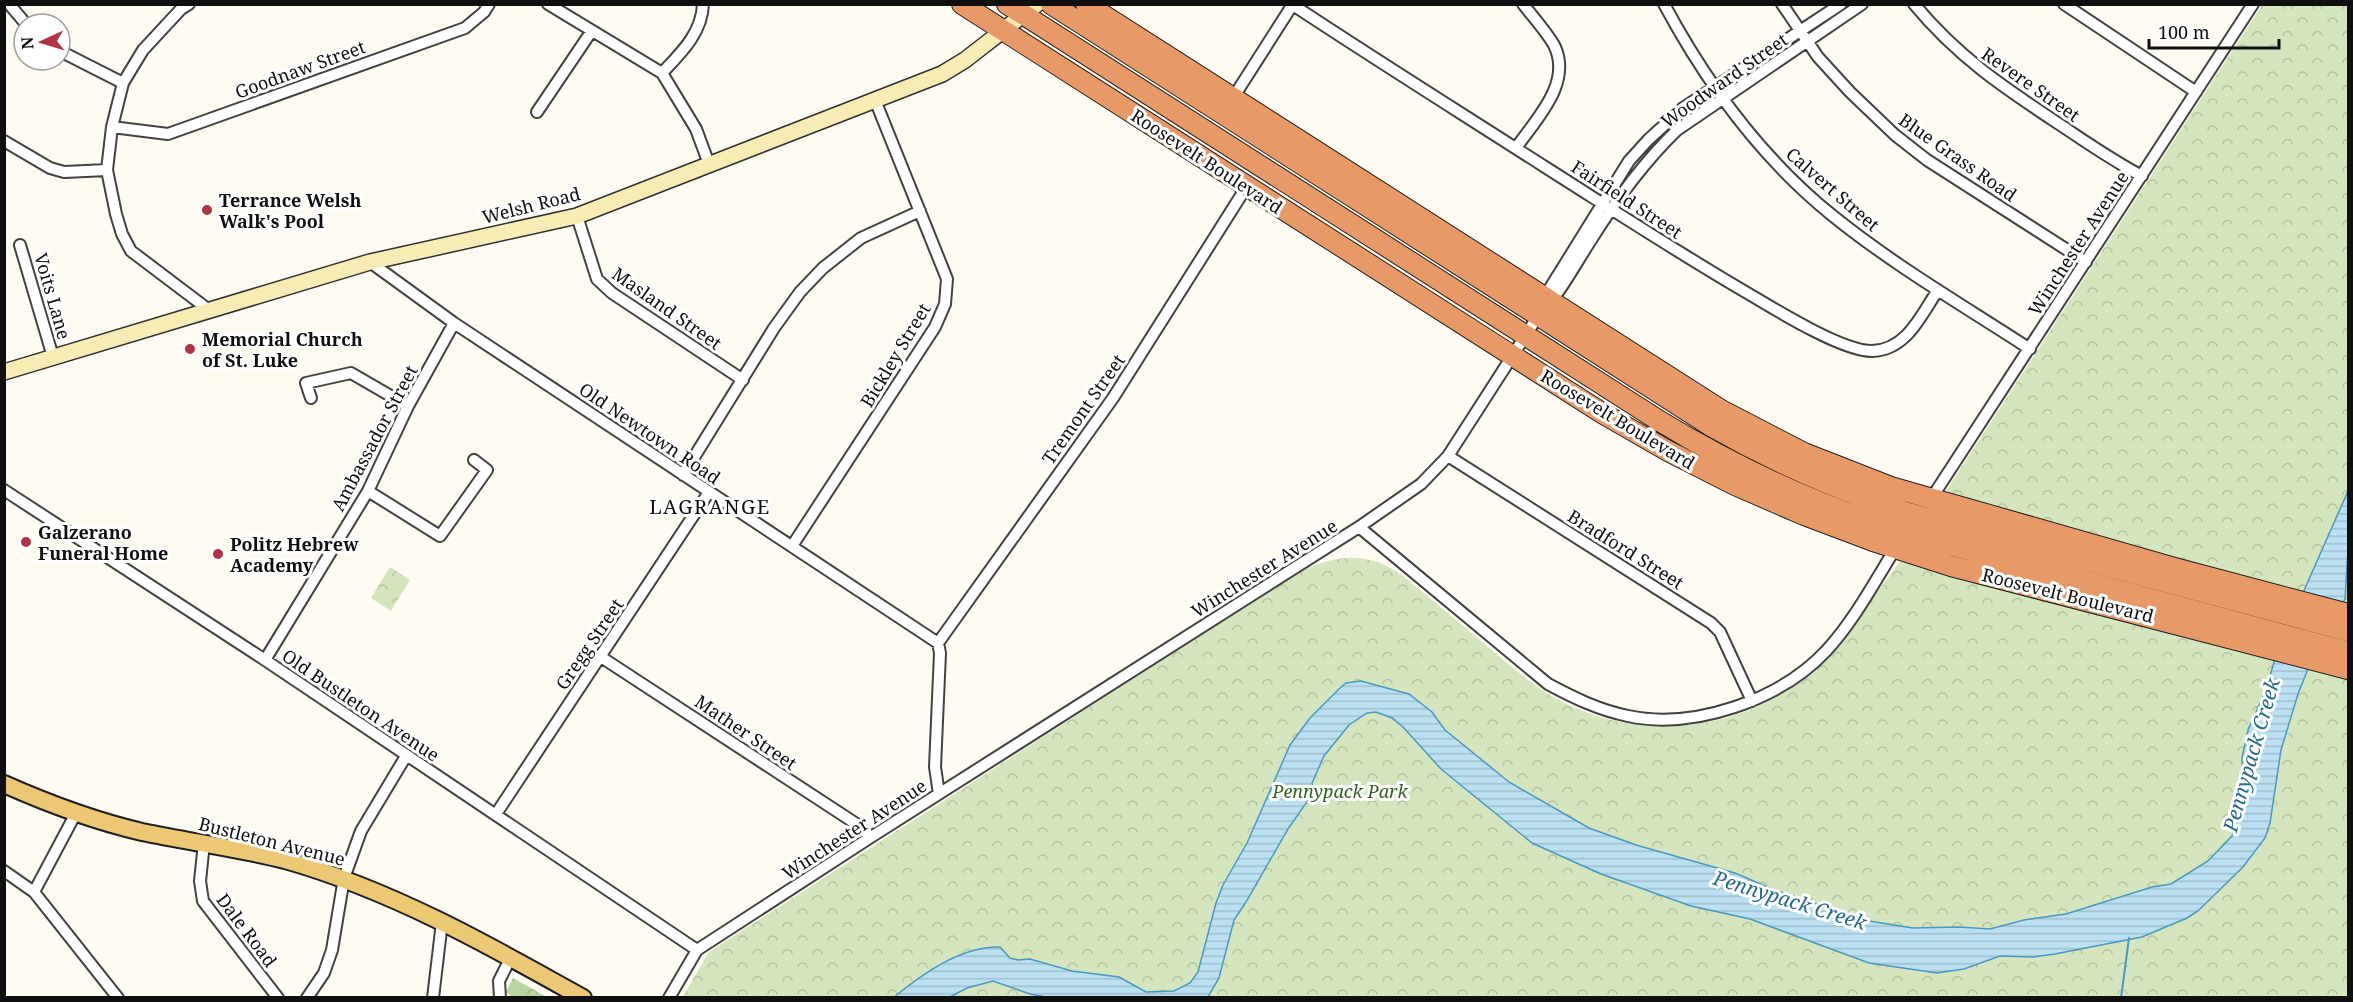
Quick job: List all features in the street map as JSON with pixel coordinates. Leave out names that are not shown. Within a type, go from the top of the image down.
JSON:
[{"type":"highway","name":"Roosevelt Boulevard","points":[[962,4],[1624,427],[1689,463],[1796,512],[1895,549],[2088,601],[2241,631]]},
{"type":"highway","name":"Roosevelt Boulevard","points":[[1051,4],[1544,305],[1721,410],[1783,443],[1826,463],[1931,499],[2252,597],[2349,631]]},
{"type":"highway","name":"Roosevelt Boulevard","points":[[1086,4],[1233,98],[1544,305],[1732,438],[1818,480],[1885,506],[2047,550],[2252,597],[2349,614]]},
{"type":"highway","name":"Roosevelt Boulevard","points":[[1022,8],[1679,433],[1765,479],[1810,499],[1879,524],[2347,663]]},
{"type":"highway","points":[[1732,438],[1826,463]]},
{"type":"highway","points":[[1972,510],[2047,550]]},
{"type":"highway","points":[[2003,559],[2088,601]]},
{"type":"main road","name":"Welsh Road","points":[[4,372],[370,262],[577,216],[952,68],[1003,30],[1022,8]]},
{"type":"main road","name":"Bustleton Avenue","points":[[4,784],[76,813],[143,832],[285,860],[344,878],[442,922],[511,957],[583,998]]},
{"type":"street","points":[[189,4],[181,9],[143,50],[123,83],[112,127],[106,170],[122,234],[131,251],[209,310]]},
{"type":"street","name":"Goodnaw Street","points":[[112,127],[168,134],[465,28],[484,12],[489,4]]},
{"type":"street","points":[[548,4],[662,73],[696,129],[709,164]]},
{"type":"street","points":[[662,73],[686,48],[702,21],[703,4]]},
{"type":"street","points":[[1516,148],[1554,93],[1560,72],[1554,45],[1523,4]]},
{"type":"street","name":"Calvert Street","points":[[1664,4],[1695,60],[1723,99],[1784,171],[1824,208],[1866,241],[2030,349]]},
{"type":"street","name":"Blue Grass Road","points":[[1782,4],[1807,42],[1850,92],[1911,148],[2086,262]]},
{"type":"street","name":"Woodward Street","points":[[1359,527],[1421,484],[1448,456],[1607,206],[1629,161],[1648,140],[1683,108],[1716,89],[1841,4]]},
{"type":"street","name":"Woodward Street","points":[[1607,206],[1677,130],[1862,4]]},
{"type":"street","name":"Revere Street","points":[[1914,4],[1953,48],[1981,72],[2142,176]]},
{"type":"street","points":[[2064,4],[2196,92]]},
{"type":"street","points":[[1233,98],[1293,5]]},
{"type":"street","name":"Fairfield Street","points":[[1293,5],[1704,268],[1784,315],[1858,350],[1885,350],[1897,344],[1909,334],[1938,290]]},
{"type":"street","name":"Winchester Avenue","points":[[1931,499],[2252,5]]},
{"type":"street","points":[[537,112],[591,32]]},
{"type":"street","points":[[72,57],[123,83]]},
{"type":"street","name":"Bickley Street","points":[[792,546],[935,327],[945,304],[947,279],[875,100]]},
{"type":"street","points":[[4,141],[50,168],[64,172],[106,170]]},
{"type":"street","name":"Tremont Street","points":[[938,643],[1113,399],[1247,186]]},
{"type":"street","points":[[683,475],[774,328],[800,292],[823,268],[861,238],[920,211]]},
{"type":"street","name":"Masland Street","points":[[577,216],[597,279],[612,293],[743,380]]},
{"type":"street","name":"Voits Lane","points":[[20,244],[53,357]]},
{"type":"street","name":"Old Newtown Road","points":[[370,262],[454,322],[938,643]]},
{"type":"street","name":"Ambassador Street","points":[[266,660],[368,491],[408,406],[454,322]]},
{"type":"street","points":[[311,398],[306,383],[351,373],[408,406]]},
{"type":"street","name":"Bradford Street","points":[[1448,456],[1711,623],[1720,632],[1752,701]]},
{"type":"street","points":[[368,491],[440,536],[487,470],[474,460]]},
{"type":"street","name":"Old Bustleton Avenue","points":[[4,490],[266,660],[697,950]]},
{"type":"street","name":"Gregg Street","points":[[496,814],[709,492]]},
{"type":"street","name":"Winchester Avenue","points":[[669,998],[697,950],[870,837],[1359,527],[1548,684],[1576,699],[1631,717],[1693,717],[1725,711],[1752,701],[1794,679],[1827,650],[1861,603],[1895,549]]},
{"type":"street","points":[[938,643],[940,652],[935,767],[939,794]]},
{"type":"street","name":"Mather Street","points":[[601,657],[855,823],[870,837]]},
{"type":"street","points":[[307,998],[324,974],[332,950],[344,878],[361,831],[406,756]]},
{"type":"street","points":[[33,892],[76,813]]},
{"type":"street","name":"Dale Road","points":[[204,843],[200,881],[203,901],[278,998]]},
{"type":"street","points":[[4,872],[33,892],[118,998]]},
{"type":"street","points":[[433,998],[442,922]]},
{"type":"street","points":[[500,998],[499,981],[511,957]]},
{"type":"green space","name":"Pennypack Park","points":[[2262,5],[2348,5],[2348,997],[682,998],[709,952],[1301,571],[1328,561],[1365,559],[1390,568],[1403,576],[1543,691],[1584,712],[1618,721],[1653,726],[1688,725],[1722,719],[1755,708],[1786,691],[1815,670],[1837,648],[1902,560],[2219,644],[2239,576],[1947,494],[1946,491]]},
{"type":"green space","points":[[390,567],[410,580],[391,611],[371,598]]},
{"type":"green space","points":[[513,978],[547,997],[512,997],[506,992]]},
{"type":"water","name":"Pennypack Creek","points":[[2348,491],[2345,599],[2308,669],[2298,694],[2281,750],[2270,823],[2265,838],[2243,867],[2198,911],[2142,937],[2033,957],[2000,956],[1964,969],[1937,973],[1869,963],[1750,919],[1691,906],[1601,874],[1532,843],[1441,769],[1403,727],[1392,718],[1376,712],[1367,713],[1349,725],[1324,756],[1312,783],[1313,789],[1309,799],[1288,829],[1234,920],[1219,978],[1208,997],[1046,997],[993,981],[967,988],[950,997],[893,998],[929,971],[957,956],[985,948],[1000,947],[1010,958],[1030,959],[1072,971],[1119,977],[1146,992],[1174,991],[1190,983],[1198,972],[1223,885],[1247,843],[1290,745],[1310,718],[1340,688],[1346,683],[1361,681],[1409,694],[1432,712],[1445,730],[1509,782],[1589,828],[1636,845],[1735,873],[1772,889],[1869,921],[1913,928],[1990,929],[2024,920],[2066,914],[2152,887],[2171,884],[2208,861],[2232,836],[2243,800],[2242,758],[2248,730],[2265,692],[2275,659]]},
{"type":"waterway","points":[[2121,998],[2129,938]]},
{"type":"place","name":"Terrance Welsh Walk's Pool","points":[[207,210]]},
{"type":"place","name":"Memorial Church of St. Luke","points":[[190,349]]},
{"type":"place","name":"Galzerano Funeral Home","points":[[26,542]]},
{"type":"place","name":"Politz Hebrew Academy","points":[[218,554]]},
{"type":"district","name":"LAGRANGE","points":[[710,506]]}]
